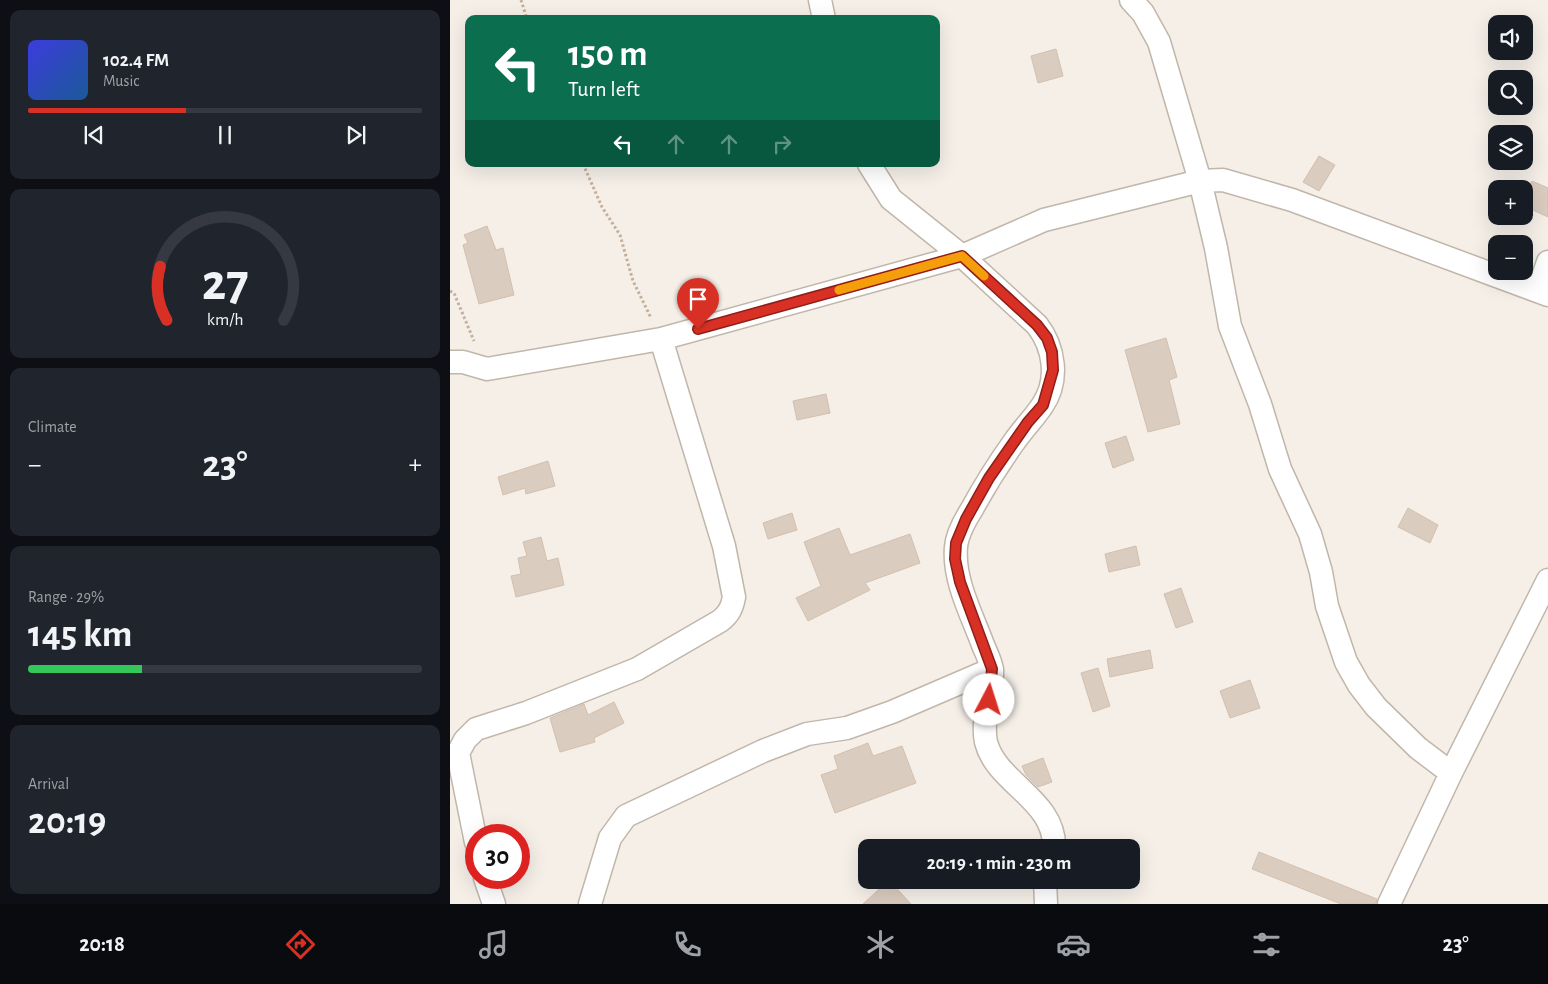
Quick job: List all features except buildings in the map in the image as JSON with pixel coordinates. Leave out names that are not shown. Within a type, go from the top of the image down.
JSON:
[{"type":"street","points":[[820,0],[823,15]]},
{"type":"street","points":[[1131,0],[1143,13],[1159,42],[1200,181],[1216,248],[1230,326],[1260,404],[1280,469],[1310,534],[1321,572],[1327,606],[1346,662],[1358,685],[1376,707],[1418,748],[1451,773]]},
{"type":"street","points":[[871,167],[891,199],[962,256],[1037,325],[1047,338],[1052,352],[1053,370],[1043,405],[1028,422],[989,478],[966,519],[956,543],[955,559],[960,582],[992,669],[986,742],[1006,774],[1043,812],[1051,829],[1053,839]]},
{"type":"street","points":[[450,362],[462,362],[487,369],[661,339],[962,256],[1044,220],[1200,181],[1223,180],[1292,200],[1543,293],[1548,262]]},
{"type":"street","points":[[458,753],[476,729],[526,713],[636,669],[669,652],[729,613],[734,597],[724,546],[661,339]]},
{"type":"street","points":[[1389,904],[1451,773],[1548,580]]},
{"type":"street","points":[[590,904],[610,838],[626,816],[763,751],[807,734],[847,728],[892,712],[992,669]]},
{"type":"street","points":[[450,731],[458,753],[472,824]]},
{"type":"street","points":[[489,889],[494,904]]},
{"type":"street","points":[[1045,889],[1046,904]]},
{"type":"path","points":[[521,0],[526,15]]},
{"type":"path","points":[[584,167],[602,207],[620,235],[633,281],[661,339]]},
{"type":"path","points":[[450,291],[454,293],[487,369]]},
{"type":"slow traffic","points":[[839,290],[962,256],[984,276]]},
{"type":"route","points":[[698,329],[962,256],[1037,325],[1047,338],[1052,352],[1053,370],[1043,405],[1028,422],[989,478],[966,519],[956,543],[955,559],[960,582],[992,669],[989,700]]}]
